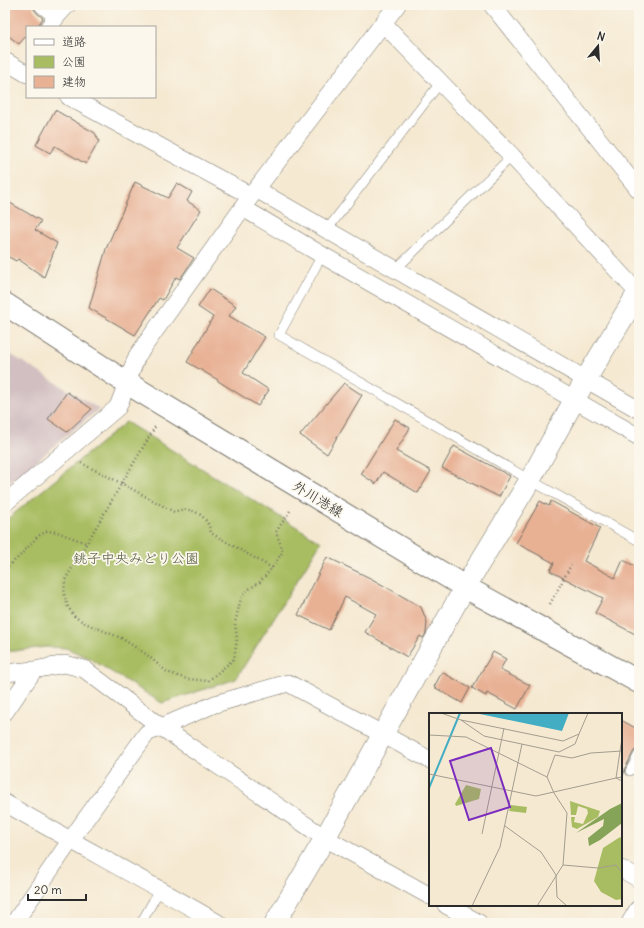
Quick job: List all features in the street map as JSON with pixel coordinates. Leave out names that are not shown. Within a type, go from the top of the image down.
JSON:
[{"type":"main road","name":"外川港線","points":[[5,304],[127,383],[466,587],[639,682]]},
{"type":"street","points":[[43,5],[58,16]]},
{"type":"street","points":[[492,5],[639,190]]},
{"type":"street","points":[[5,503],[118,407],[137,356],[250,198],[395,6]]},
{"type":"street","points":[[275,923],[325,838],[466,587],[530,480],[586,379],[639,292],[512,156],[382,23]]},
{"type":"street","points":[[71,98],[250,198],[326,231],[396,269],[639,410]]},
{"type":"street","points":[[250,198],[322,255],[639,437]]},
{"type":"street","points":[[5,673],[34,670],[66,664],[84,669],[161,728],[325,838],[429,895]]},
{"type":"street","points":[[5,712],[34,670]]},
{"type":"street","points":[[14,923],[70,840],[147,733],[215,704],[288,683],[429,759]]},
{"type":"street","points":[[5,803],[218,923]]},
{"type":"street","points":[[622,870],[639,879]]},
{"type":"street","points":[[448,906],[479,923]]},
{"type":"street","points":[[632,923],[639,911]]},
{"type":"lane","points":[[326,231],[440,83]]},
{"type":"lane","points":[[396,269],[512,156]]},
{"type":"lane","points":[[322,255],[279,335],[639,541]]},
{"type":"lane","points":[[630,771],[639,754]]},
{"type":"lane","points":[[141,923],[160,889]]},
{"type":"path","points":[[154,427],[65,580],[64,594],[68,607],[75,617],[85,623],[121,638],[146,654],[167,672],[187,679],[208,681],[234,659],[238,639],[235,623],[241,598],[249,589],[260,582],[272,568],[282,551],[276,532],[290,511]]},
{"type":"path","points":[[75,460],[174,512],[183,510],[195,511],[205,519],[211,534],[272,568]]},
{"type":"path","points":[[5,569],[20,556],[38,536],[47,531],[57,532],[86,543]]},
{"type":"path","points":[[550,604],[571,565]]},
{"type":"shaded area","points":[[5,351],[99,409],[5,487]]},
{"type":"green space","name":"銚子中央みどり公園","points":[[126,422],[321,542],[236,679],[162,703],[89,658],[66,648],[46,647],[5,652],[5,521]]},
{"type":"building","points":[[5,5],[33,5],[37,13],[43,18],[38,26],[26,26],[26,36],[19,44],[5,33]]},
{"type":"building","points":[[55,110],[95,133],[99,141],[86,164],[55,146],[50,153],[36,145]]},
{"type":"building","points":[[135,182],[168,198],[177,183],[192,192],[187,201],[201,210],[177,248],[194,258],[180,279],[176,277],[163,300],[159,298],[135,335],[89,308],[106,249]]},
{"type":"building","points":[[5,200],[41,221],[35,230],[57,243],[44,277],[18,259],[16,261],[5,255]]},
{"type":"building","points":[[210,289],[236,306],[229,316],[265,337],[243,373],[269,390],[258,406],[187,362],[213,317],[198,307]]},
{"type":"building","points":[[344,383],[362,395],[327,454],[300,435]]},
{"type":"building","points":[[67,392],[92,409],[67,432],[48,419]]},
{"type":"building","points":[[395,419],[410,428],[396,451],[431,471],[418,493],[383,472],[376,484],[361,474]]},
{"type":"building","points":[[454,446],[510,476],[499,497],[442,468]]},
{"type":"building","points":[[540,501],[549,506],[551,501],[600,528],[584,561],[615,578],[623,560],[639,568],[639,636],[595,613],[603,598],[550,571],[554,563],[516,543]]},
{"type":"building","points":[[327,557],[372,579],[421,607],[427,622],[426,633],[423,638],[420,636],[407,657],[365,632],[376,614],[345,597],[329,630],[298,615]]},
{"type":"building","points":[[493,652],[506,659],[500,670],[530,685],[517,709],[487,693],[486,696],[472,688]]},
{"type":"building","points":[[442,672],[470,688],[462,703],[434,687]]},
{"type":"building","points":[[622,721],[639,730],[639,748],[634,751],[622,777]]}]
